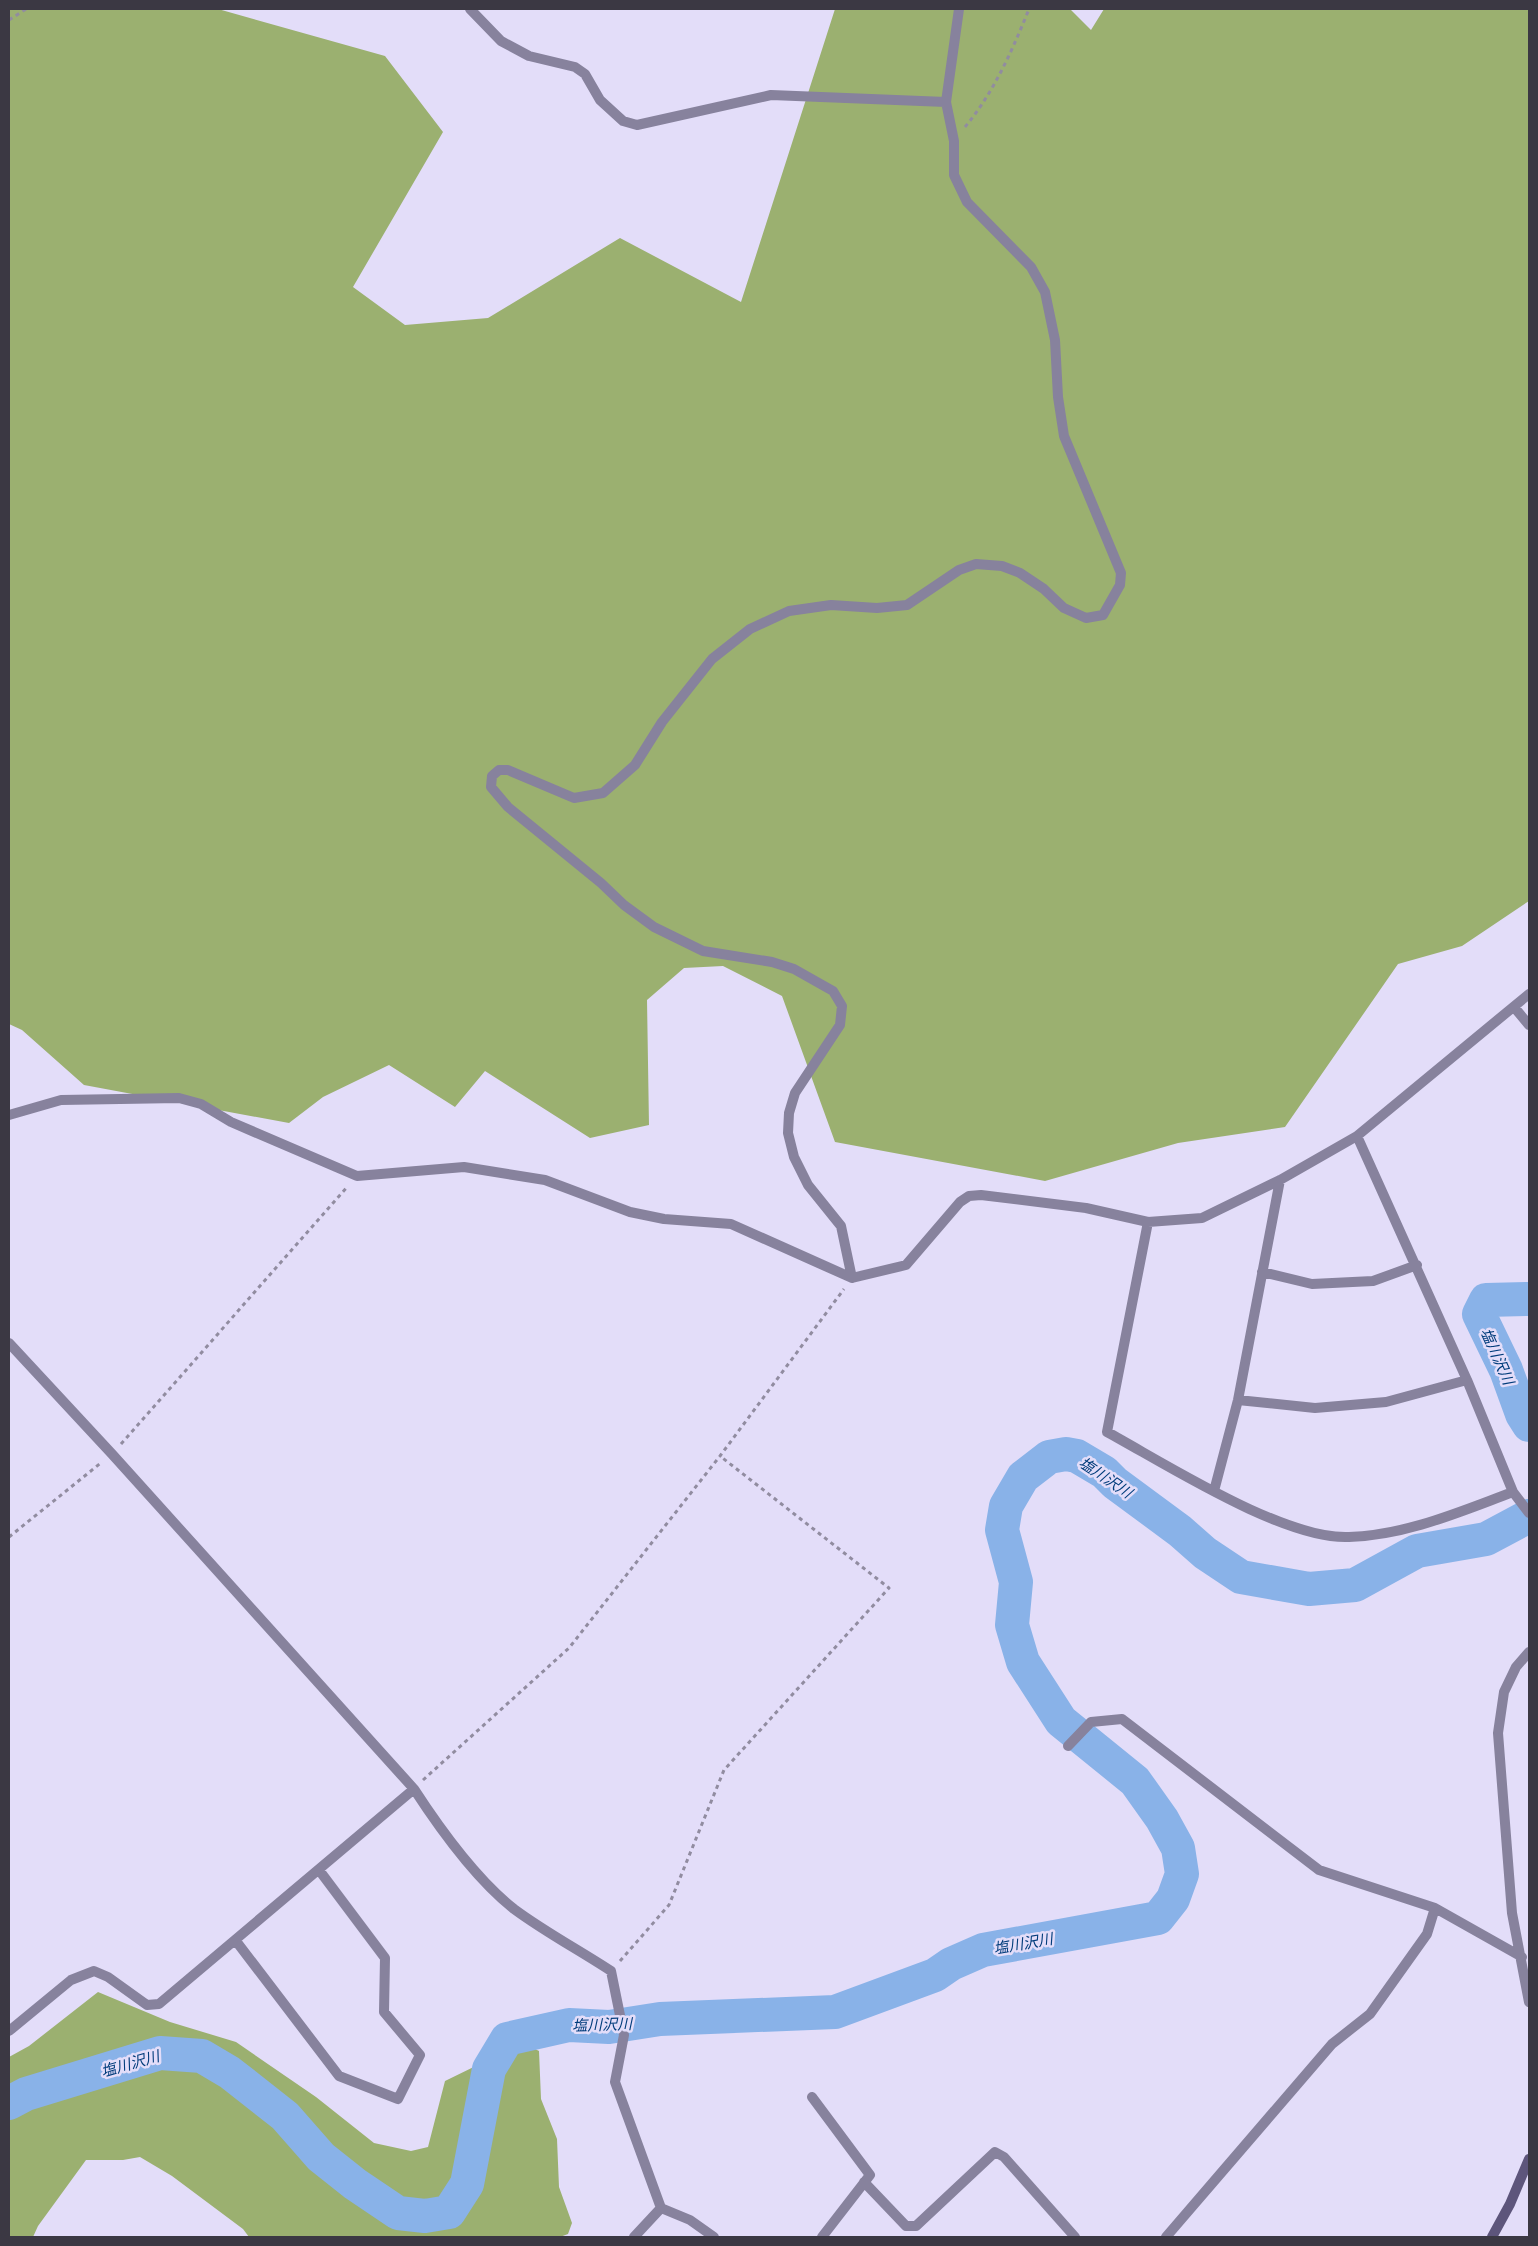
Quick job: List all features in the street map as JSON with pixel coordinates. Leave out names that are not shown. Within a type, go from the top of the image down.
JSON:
[{"type":"main road","points":[[1493,2237],[1510,2204],[1529,2159]]},
{"type":"street","points":[[470,9],[501,41],[529,56],[574,67],[585,74],[600,100],[622,120],[637,125],[771,95],[946,102]]},
{"type":"street","points":[[852,1278],[841,1226],[808,1185],[794,1157],[788,1133],[789,1114],[796,1093],[840,1025],[842,1006],[833,991],[794,969],[772,962],[702,951],[654,927],[624,905],[601,883],[508,807],[491,787],[492,776],[499,770],[508,770],[574,798],[603,793],[635,765],[662,722],[712,659],[750,629],[789,611],[831,605],[877,608],[907,605],[959,570],[976,564],[1002,566],[1020,572],[1044,589],[1064,608],[1086,618],[1103,615],[1120,585],[1121,573],[1064,436],[1058,397],[1055,340],[1044,292],[1031,267],[967,202],[954,175],[954,141],[946,102],[959,9]]},
{"type":"street","points":[[9,1115],[60,1100],[179,1098],[201,1104],[231,1122],[357,1176],[464,1167],[545,1180],[630,1212],[664,1218],[731,1224],[852,1278],[906,1266],[935,1229],[960,1202],[969,1196],[981,1195],[1086,1208],[1148,1222],[1202,1218],[1280,1180],[1358,1136],[1529,994]]},
{"type":"street","points":[[1514,1006],[1529,1026]]},
{"type":"street","points":[[1358,1136],[1417,1265],[1513,1492],[1529,1513]]},
{"type":"street","points":[[1214,1491],[1238,1400],[1280,1180]]},
{"type":"street","points":[[1148,1222],[1107,1432],[1258,1513],[1311,1532],[1348,1538],[1412,1529],[1513,1492]]},
{"type":"street","points":[[1262,1272],[1312,1284],[1373,1281],[1417,1265]]},
{"type":"street","points":[[9,1343],[112,1454],[414,1789],[428,1811],[479,1875],[514,1908],[611,1971],[624,2035],[615,2082],[661,2208],[690,2220],[714,2237]]},
{"type":"street","points":[[1238,1400],[1315,1408],[1386,1402],[1467,1380]]},
{"type":"street","points":[[1529,1652],[1516,1667],[1504,1692],[1498,1733],[1512,1914],[1522,1957],[1529,2002]]},
{"type":"street","points":[[1068,1746],[1091,1722],[1122,1718],[1318,1870],[1435,1908],[1522,1957]]},
{"type":"street","points":[[9,2031],[71,1980],[94,1971],[108,1977],[147,2005],[159,2004],[414,1789]]},
{"type":"street","points":[[236,1941],[339,2076],[398,2099],[420,2055],[384,2012],[385,1958],[319,1870]]},
{"type":"street","points":[[1166,2237],[1332,2044],[1370,2014],[1427,1934],[1435,1908]]},
{"type":"street","points":[[812,2097],[870,2175],[822,2237]]},
{"type":"street","points":[[864,2182],[906,2226],[916,2226],[995,2152],[1004,2157],[1076,2237]]},
{"type":"street","points":[[634,2237],[661,2208]]},
{"type":"path","points":[[9,20],[26,9]]},
{"type":"path","points":[[954,141],[984,103],[1014,45],[1029,9]]},
{"type":"path","points":[[9,1537],[112,1454],[357,1176]]},
{"type":"path","points":[[414,1789],[569,1648],[720,1456],[852,1278]]},
{"type":"path","points":[[611,1971],[668,1904],[724,1770],[889,1588],[720,1456]]},
{"type":"green space","points":[[9,9],[218,9],[385,56],[443,132],[353,287],[405,325],[488,318],[620,238],[741,302],[835,9],[1070,9],[1091,30],[1104,9],[1529,9],[1529,901],[1462,946],[1398,964],[1285,1127],[1178,1143],[1045,1181],[835,1142],[782,996],[723,966],[684,968],[647,1000],[649,1125],[590,1138],[485,1071],[455,1107],[389,1065],[323,1097],[289,1123],[84,1085],[22,1030],[9,1024]]},
{"type":"green space","points":[[98,1992],[170,2022],[236,2042],[316,2097],[374,2143],[411,2151],[428,2147],[445,2081],[523,2043],[539,2051],[541,2099],[557,2139],[559,2187],[572,2223],[568,2234],[560,2237],[249,2237],[243,2229],[172,2176],[140,2157],[123,2160],[86,2160],[38,2226],[33,2237],[9,2237],[9,2057],[29,2046]]},
{"type":"waterway","name":"塩川沢川","points":[[1529,1299],[1486,1300],[1479,1314],[1506,1370],[1522,1414],[1529,1425]]},
{"type":"waterway","name":"塩川沢川","points":[[9,2103],[26,2094],[160,2053],[202,2056],[229,2072],[285,2116],[321,2157],[355,2184],[398,2213],[425,2216],[449,2212],[467,2184],[489,2069],[507,2039],[569,2025],[609,2027],[660,2019],[835,2012],[935,1975],[951,1964],[983,1950],[1158,1918],[1173,1899],[1182,1874],[1178,1848],[1162,1819],[1135,1781],[1061,1721],[1023,1662],[1012,1625],[1016,1582],[1002,1530],[1006,1506],[1023,1477],[1049,1457],[1066,1454],[1077,1456],[1104,1472],[1115,1483],[1180,1531],[1205,1553],[1241,1577],[1309,1589],[1355,1585],[1417,1551],[1486,1539],[1529,1516]]}]
